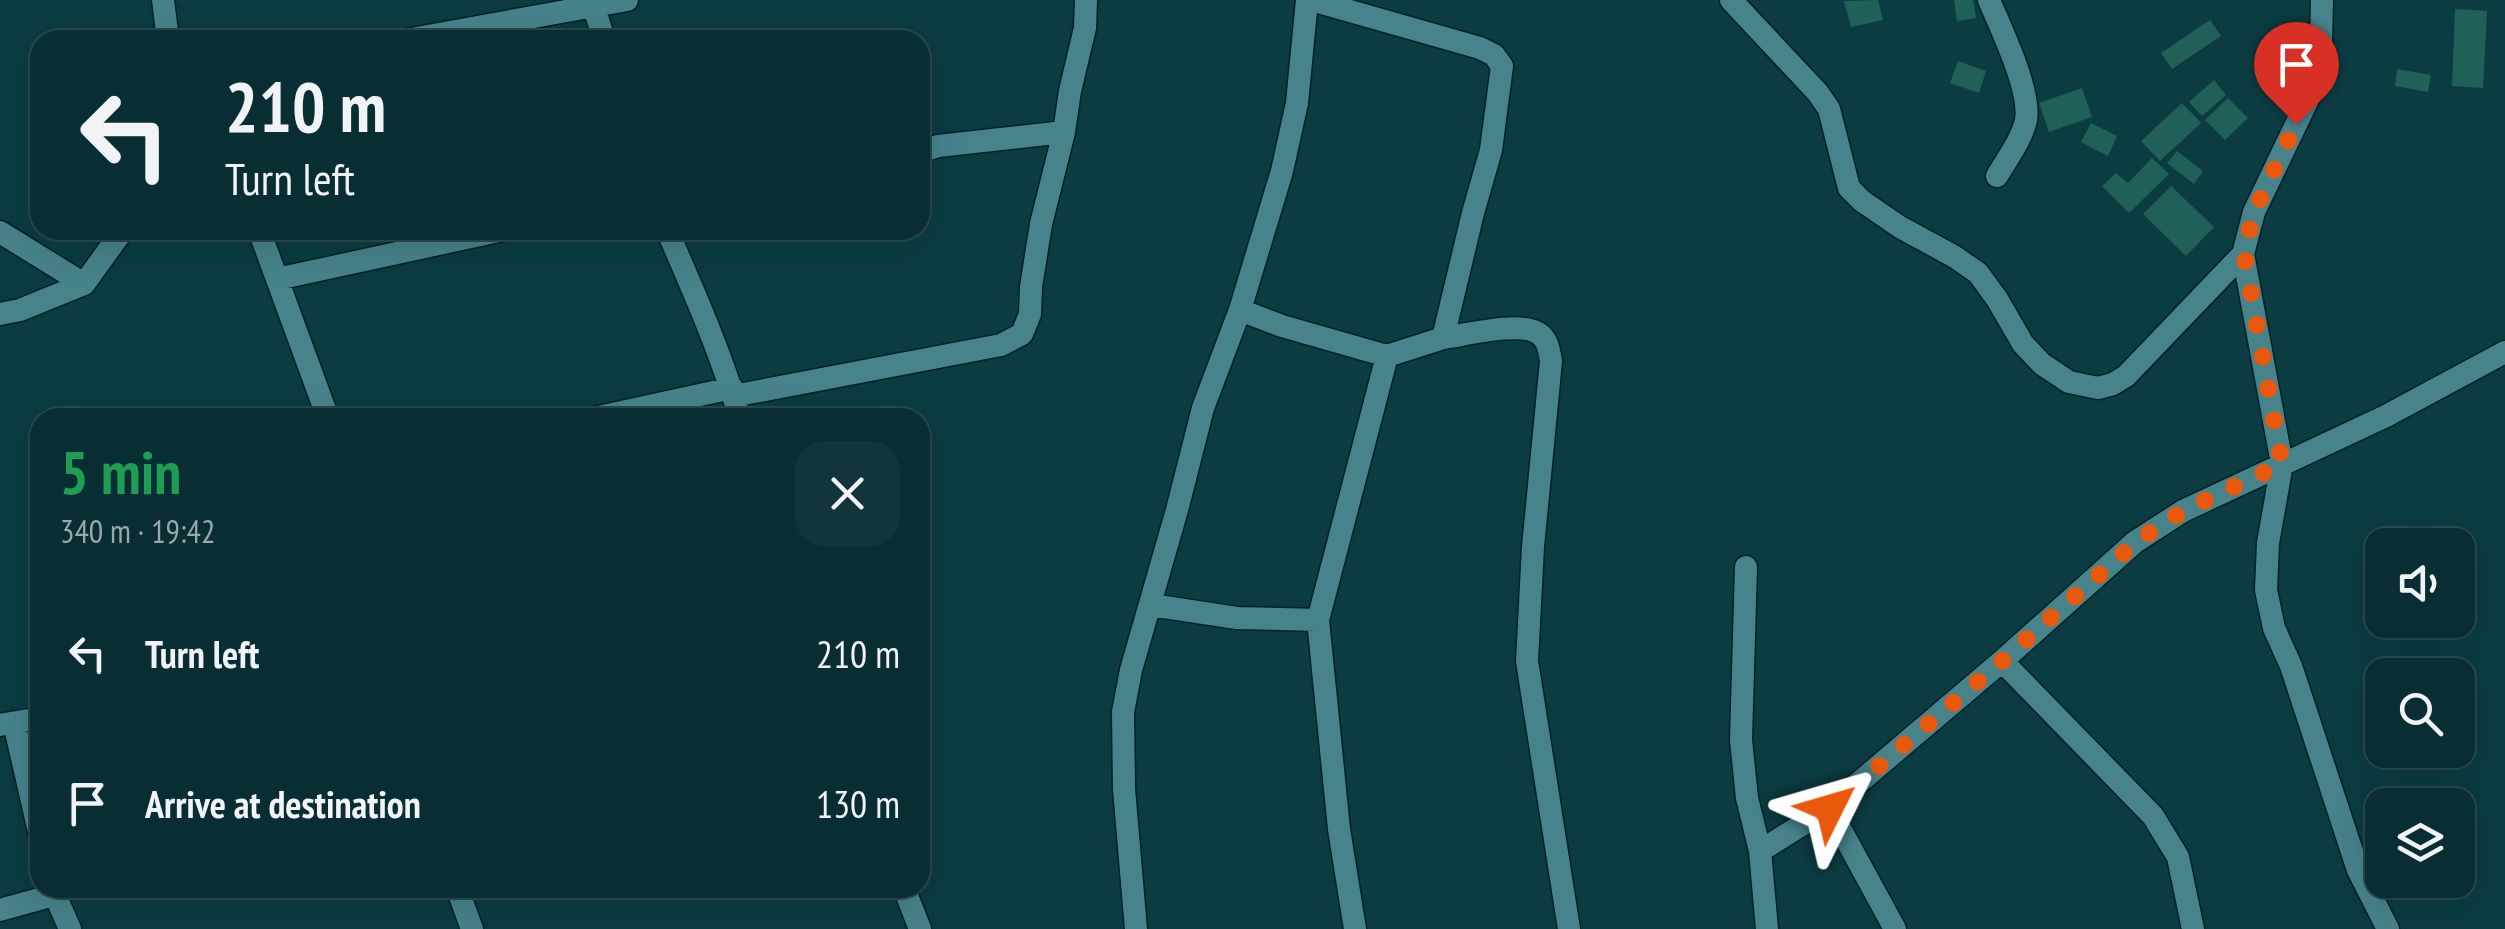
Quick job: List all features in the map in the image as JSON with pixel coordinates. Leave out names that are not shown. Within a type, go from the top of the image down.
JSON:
[{"type":"street","points":[[162,0],[167,30]]},
{"type":"street","points":[[458,30],[627,0]]},
{"type":"street","points":[[672,408],[735,400],[1002,345],[1022,334],[1030,314],[1041,224],[1085,28],[1086,0]]},
{"type":"street","points":[[1136,929],[1124,789],[1123,712],[1203,408],[1240,310],[1282,171],[1297,103],[1309,0],[1480,48],[1494,54],[1502,66],[1491,150],[1444,338]]},
{"type":"street","points":[[1731,0],[1818,92],[1829,109],[1849,188],[1900,227],[1978,273],[2023,344],[2042,364],[2069,382],[2098,388],[2126,376],[2244,254]]},
{"type":"street","points":[[1989,0],[2018,74],[2026,119],[1997,176]]},
{"type":"street","points":[[2322,0],[2313,89],[2254,212],[2244,254],[2282,464],[2268,543],[2266,590],[2274,628],[2358,870],[2388,929]]},
{"type":"street","points":[[593,4],[601,30]]},
{"type":"street","points":[[930,149],[1064,132]]},
{"type":"street","points":[[0,232],[84,284]]},
{"type":"street","points":[[0,314],[84,284],[116,240]]},
{"type":"street","points":[[262,240],[324,408]]},
{"type":"street","points":[[278,279],[457,240]]},
{"type":"street","points":[[671,240],[735,400]]},
{"type":"street","points":[[1240,310],[1387,356],[1444,338],[1520,327],[1537,332],[1547,342],[1551,361],[1532,546],[1527,661],[1569,929]]},
{"type":"street","points":[[1760,851],[1830,808],[2136,542],[2183,511],[2386,416],[2505,352]]},
{"type":"street","points":[[1355,929],[1339,830],[1318,620],[1387,356]]},
{"type":"street","points":[[1746,567],[1741,740],[1760,851],[1767,929]]},
{"type":"street","points":[[1151,605],[1237,618],[1318,620]]},
{"type":"street","points":[[2002,661],[2153,816],[2178,856],[2193,929]]},
{"type":"street","points":[[7,724],[30,802]]},
{"type":"street","points":[[1830,808],[1894,929]]},
{"type":"street","points":[[0,910],[33,898]]},
{"type":"street","points":[[56,898],[70,929]]},
{"type":"street","points":[[461,898],[472,929]]},
{"type":"street","points":[[908,898],[920,929]]},
{"type":"building","points":[[1878,0],[1883,20],[1851,27],[1844,1]]},
{"type":"building","points":[[1954,0],[1973,0],[1976,18],[1957,21]]},
{"type":"building","points":[[2455,9],[2487,11],[2483,88],[2452,86]]},
{"type":"building","points":[[2210,20],[2221,36],[2172,69],[2161,53]]},
{"type":"building","points":[[1958,61],[1986,71],[1979,93],[1950,83]]},
{"type":"building","points":[[2397,69],[2431,75],[2428,92],[2395,86]]},
{"type":"building","points":[[2214,80],[2226,95],[2202,116],[2189,102]]},
{"type":"building","points":[[2082,88],[2092,117],[2049,132],[2039,103]]},
{"type":"building","points":[[2228,98],[2248,118],[2225,140],[2205,120]]},
{"type":"building","points":[[2182,103],[2201,123],[2160,161],[2141,141]]},
{"type":"building","points":[[2091,123],[2117,136],[2108,156],[2081,142]]},
{"type":"building","points":[[2177,151],[2203,171],[2194,184],[2167,163]]},
{"type":"building","points":[[2152,158],[2169,174],[2129,213],[2102,186],[2116,173],[2128,183]]},
{"type":"building","points":[[2171,186],[2214,227],[2186,256],[2143,214]]},
{"type":"route","points":[[1830,808],[2136,542],[2183,511],[2282,464],[2244,254],[2254,212],[2296,124]]}]
